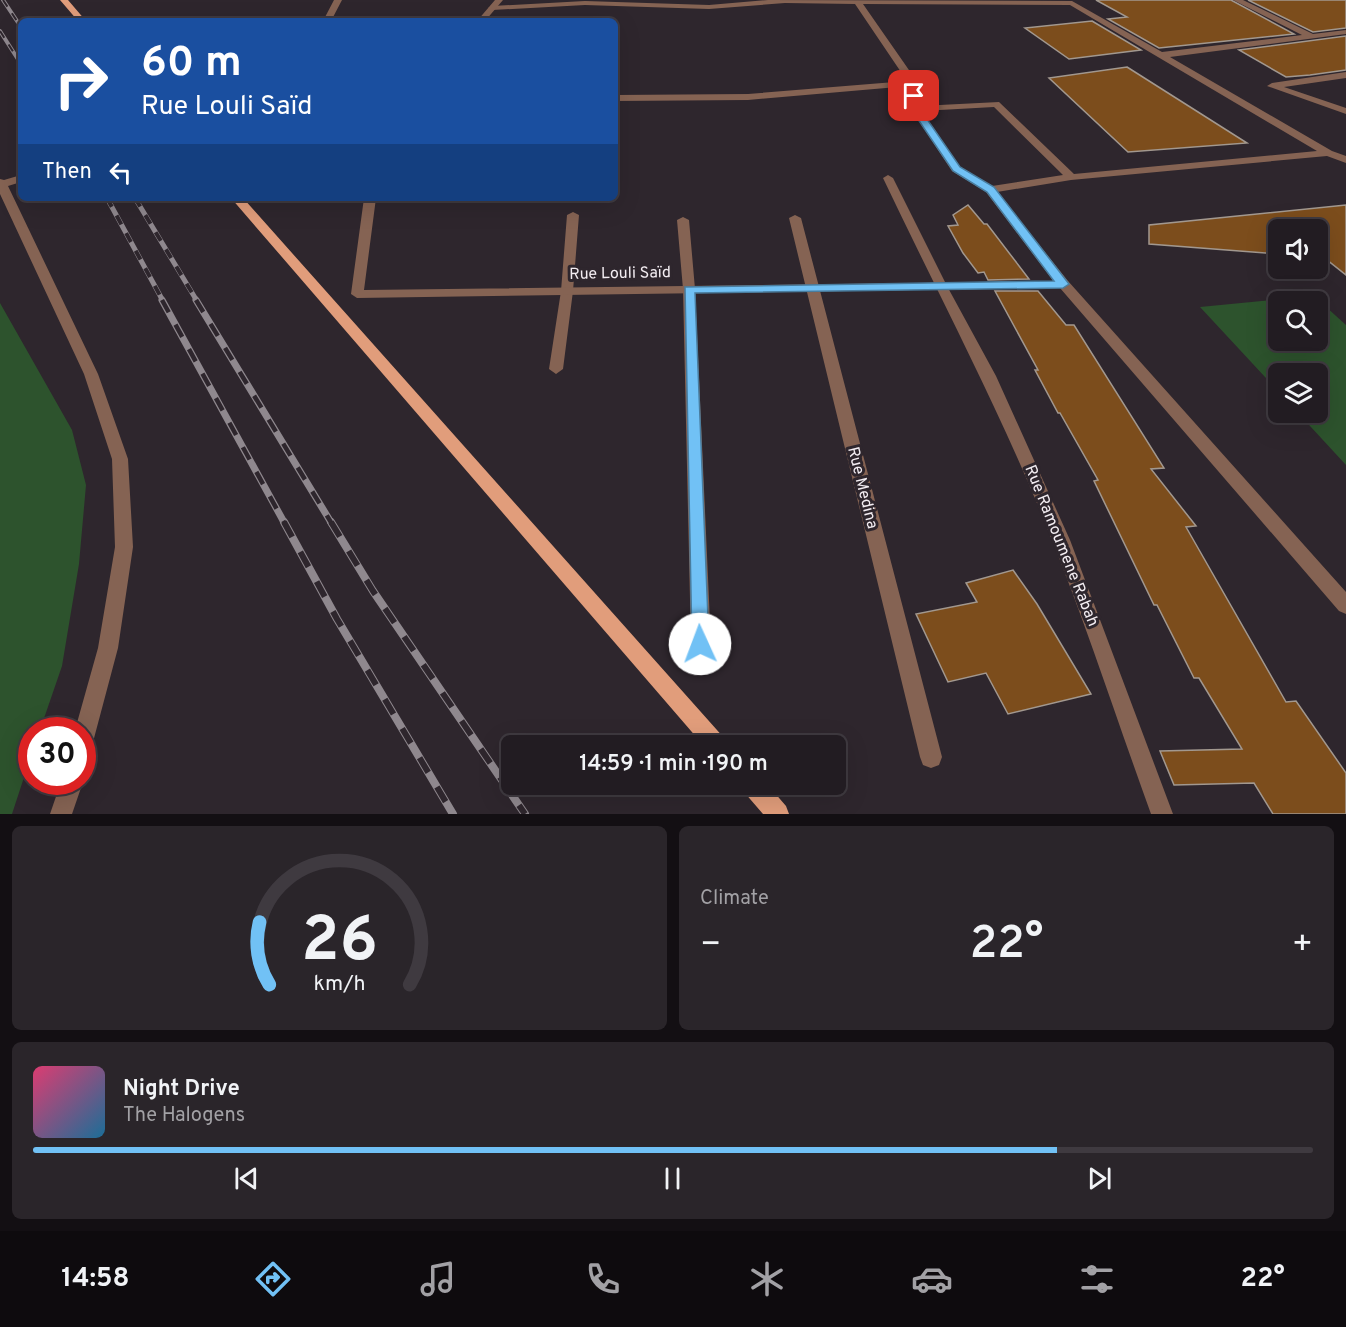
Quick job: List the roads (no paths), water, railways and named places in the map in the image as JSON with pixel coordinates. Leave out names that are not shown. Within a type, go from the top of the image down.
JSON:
[{"type":"main road","points":[[64,0],[79,18]]},
{"type":"main road","points":[[240,201],[708,735]]},
{"type":"main road","points":[[762,795],[778,814]]},
{"type":"street","points":[[329,18],[338,0]]},
{"type":"street","points":[[484,18],[499,0]]},
{"type":"street","points":[[542,4],[553,0]]},
{"type":"street","points":[[585,3],[609,0]]},
{"type":"street","points":[[492,8],[585,3],[709,7],[785,0],[1072,3],[1328,153],[1346,160]]},
{"type":"street","points":[[1237,0],[1311,36]]},
{"type":"street","points":[[857,1],[913,83],[916,109],[956,169],[990,190],[1063,284],[1346,605]]},
{"type":"street","points":[[1162,55],[1346,32]]},
{"type":"street","points":[[1346,75],[1272,86],[1346,111]]},
{"type":"street","points":[[618,98],[748,97],[913,83]]},
{"type":"street","points":[[916,109],[996,104],[1071,177]]},
{"type":"street","points":[[990,190],[1071,177],[1328,153]]},
{"type":"street","name":"Rue Ramoumene Rabah","points":[[888,178],[941,286],[989,376],[1061,540],[1162,814]]},
{"type":"street","points":[[18,179],[1,184],[32,254],[91,374],[120,459],[124,546],[108,648],[89,717]]},
{"type":"street","name":"Rue Louli Saïd","points":[[370,201],[357,294],[1063,284]]},
{"type":"street","points":[[556,369],[567,291],[573,215]]},
{"type":"street","name":"Rue Medina","points":[[795,218],[931,758]]},
{"type":"street","points":[[682,220],[689,289],[700,644]]},
{"type":"street","points":[[61,814],[68,795]]},
{"type":"railway","points":[[3,0],[18,22]]},
{"type":"railway","points":[[0,31],[18,59]]},
{"type":"railway","points":[[109,201],[163,301]]},
{"type":"railway","points":[[137,201],[197,301]]},
{"type":"railway","points":[[162,300],[285,524]]},
{"type":"railway","points":[[196,300],[332,524]]},
{"type":"railway","points":[[284,522],[337,619],[453,814]]},
{"type":"railway","points":[[331,522],[373,591],[525,814]]}]
